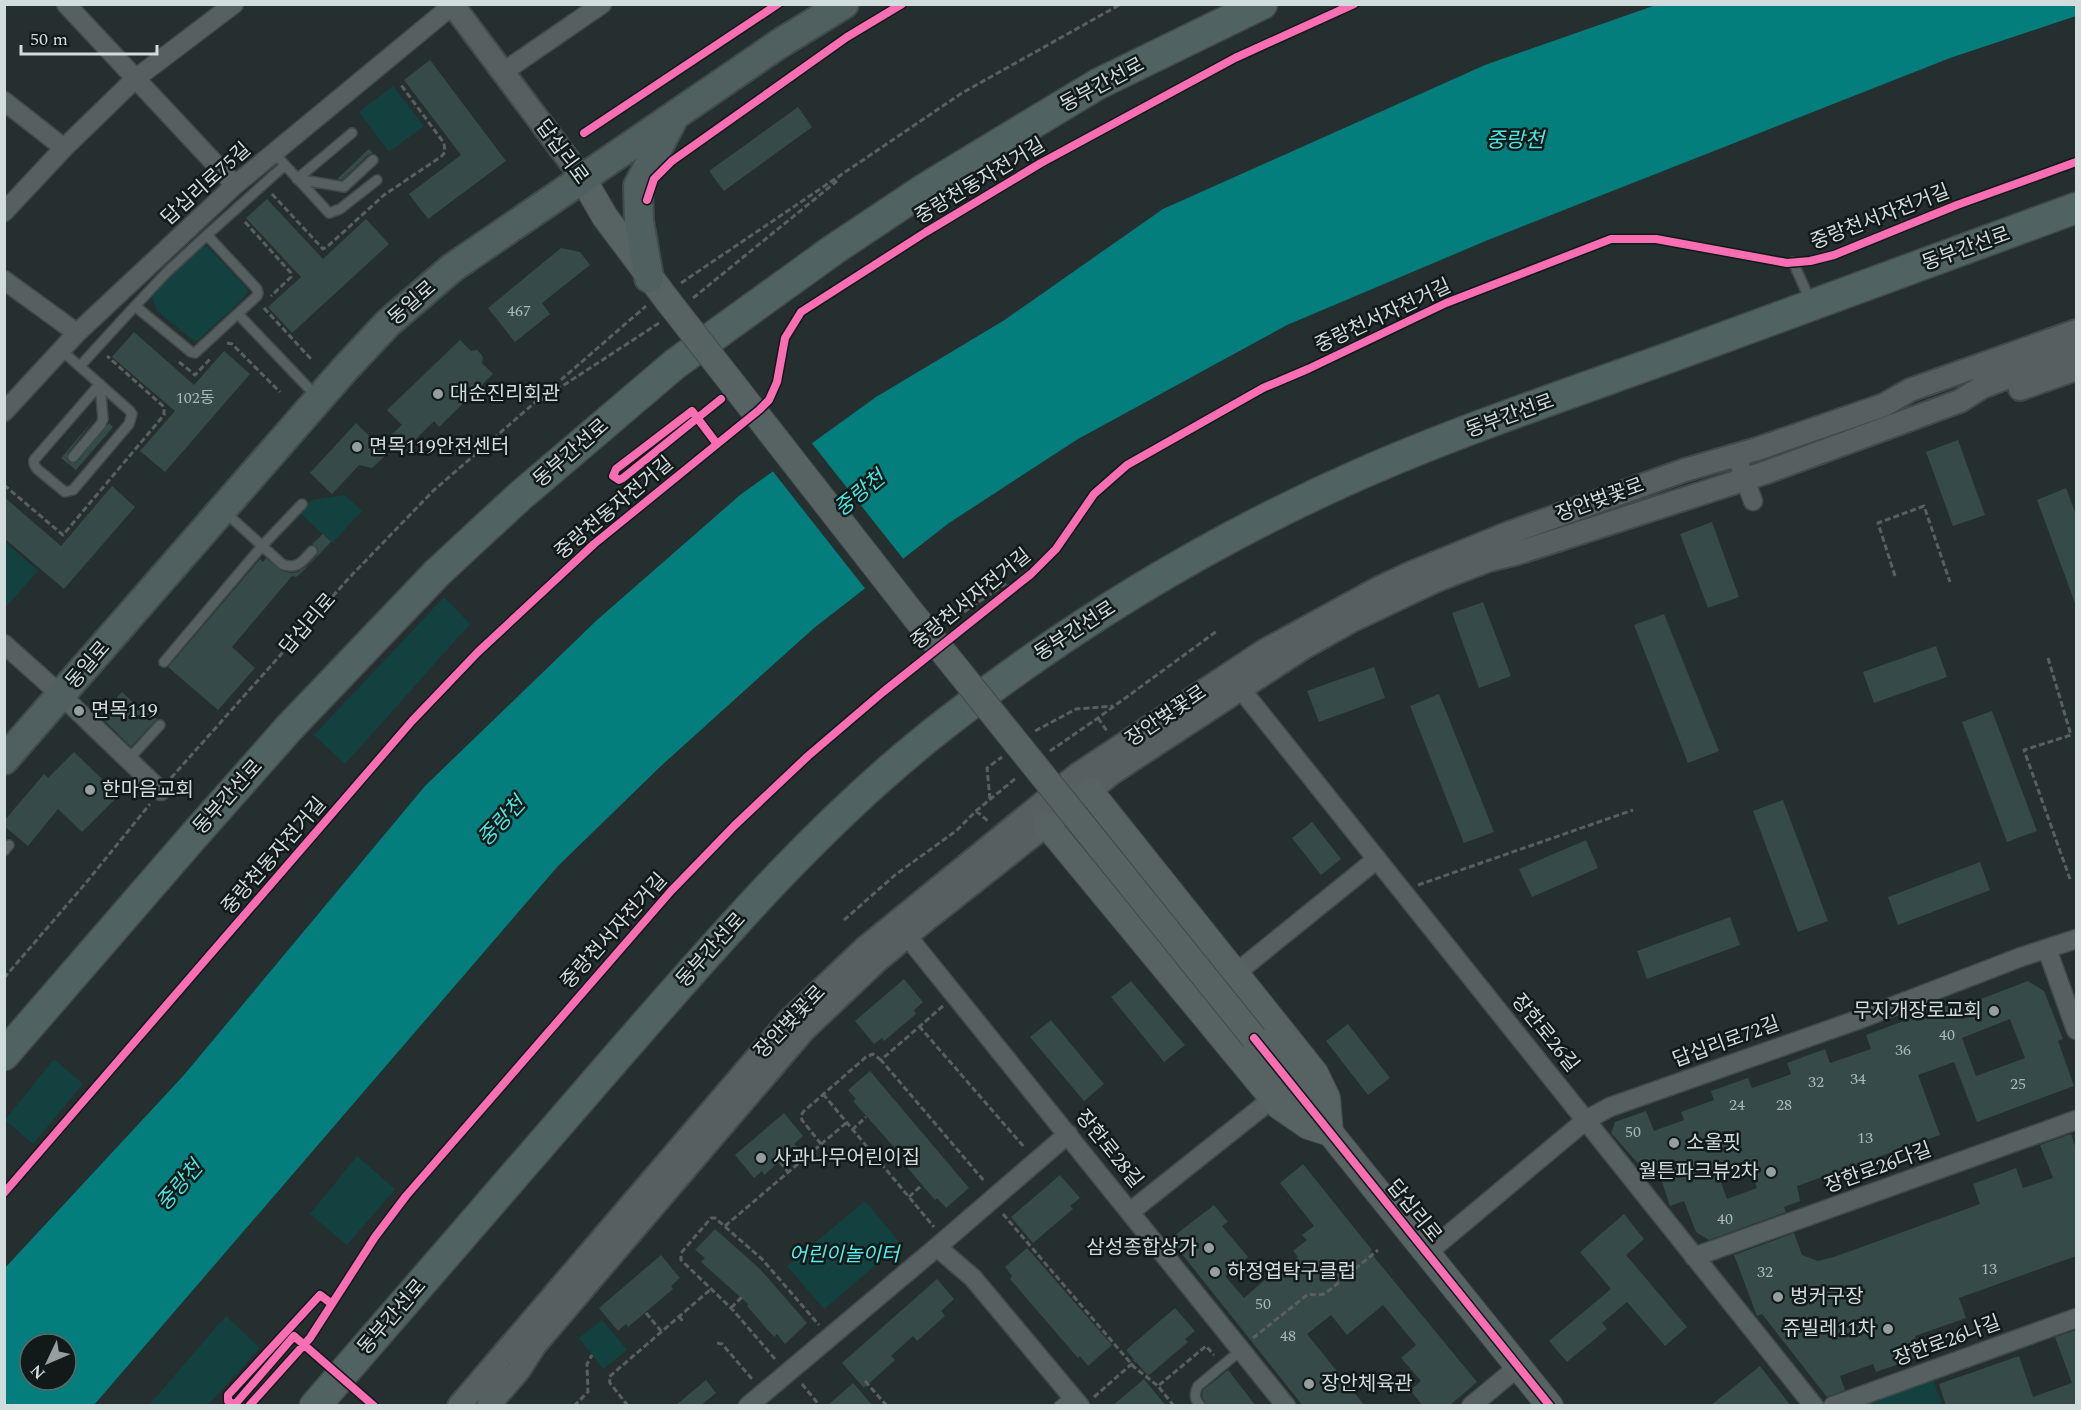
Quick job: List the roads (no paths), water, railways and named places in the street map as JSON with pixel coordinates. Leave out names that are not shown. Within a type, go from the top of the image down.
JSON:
[{"type":"highway","name":"동부간선로","points":[[4,1055],[289,728],[437,573],[519,497],[675,364],[833,250],[926,188],[1098,84],[1263,4]]},
{"type":"highway","name":"동부간선로","points":[[315,1406],[684,980],[792,863],[882,777],[941,727],[1015,671],[1089,620],[1163,574],[1264,520],[1358,475],[1475,429],[2076,208]]},
{"type":"main road","name":"동일로","points":[[4,760],[388,323],[444,275],[779,44],[844,4]]},
{"type":"main road","points":[[666,299],[639,220],[638,186],[675,116]]},
{"type":"main road","name":"답십리로","points":[[583,179],[605,217],[666,299],[897,595],[1550,1406]]},
{"type":"main road","points":[[1046,824],[1272,1099],[1296,1119],[1308,1126],[1330,1133],[1327,1098],[1319,1079],[1090,791]]},
{"type":"street","points":[[66,4],[235,185]]},
{"type":"street","points":[[4,212],[64,148],[135,79],[234,4]]},
{"type":"street","points":[[503,72],[602,4]]},
{"type":"street","name":"답십리로","points":[[453,5],[583,179]]},
{"type":"street","name":"답십리로75길","points":[[4,412],[76,333],[235,185],[280,159],[453,5]]},
{"type":"street","points":[[4,101],[64,148]]},
{"type":"street","points":[[4,280],[76,333]]},
{"type":"street","name":"장안벚꽃로","points":[[488,1406],[519,1370],[534,1345],[804,1030],[847,988],[901,929],[1077,775],[1264,651],[1381,587],[1460,551],[1685,470],[1884,405],[1910,390],[2076,331]]},
{"type":"street","name":"장안벚꽃로","points":[[459,1406],[789,1020],[858,954],[901,929],[1112,773],[1240,687],[1333,631],[1435,581],[1489,560],[1518,553],[1744,479],[1960,401],[1982,387],[2076,351]]},
{"type":"street","points":[[1960,401],[1984,401],[2076,369]]},
{"type":"street","points":[[1736,455],[1753,501]]},
{"type":"street","points":[[4,644],[61,695]]},
{"type":"street","name":"장한로26길","points":[[1240,687],[1814,1406]]},
{"type":"street","name":"동일로","points":[[61,695],[161,791]]},
{"type":"street","points":[[1236,973],[1377,859]]},
{"type":"street","name":"장한로28길","points":[[901,929],[1130,1212],[1244,1346],[1286,1406]]},
{"type":"street","name":"답십리로72길","points":[[1427,1253],[1586,1120],[1610,1107],[2076,939]]},
{"type":"street","points":[[2047,949],[2076,1030]]},
{"type":"street","points":[[1130,1212],[1272,1099]]},
{"type":"street","name":"장한로26다길","points":[[1694,1257],[2076,1120]]},
{"type":"street","points":[[748,1406],[937,1239],[1068,1134]]},
{"type":"street","points":[[937,1239],[973,1278],[1076,1401]]},
{"type":"street","name":"장한로26나길","points":[[1833,1406],[2076,1318]]},
{"type":"street","points":[[1471,1406],[1518,1367]]},
{"type":"lane","points":[[297,179],[352,133]]},
{"type":"lane","points":[[80,366],[167,272],[207,235],[280,159],[329,213],[340,209],[377,180]]},
{"type":"lane","points":[[297,179],[344,187],[373,160]]},
{"type":"lane","points":[[135,306],[195,353],[257,296],[257,289],[207,235]]},
{"type":"lane","points":[[1793,262],[1812,305]]},
{"type":"lane","points":[[238,314],[319,399]]},
{"type":"lane","points":[[61,350],[80,366],[129,410],[131,419],[73,490],[65,492],[37,469],[34,460],[100,384]]},
{"type":"lane","points":[[73,458],[103,419],[100,384]]},
{"type":"lane","points":[[164,662],[262,546],[303,504]]},
{"type":"lane","points":[[223,510],[282,564],[292,567],[298,565],[312,551]]},
{"type":"lane","points":[[128,760],[160,725]]},
{"type":"lane","points":[[1200,1406],[1195,1397],[1198,1386],[1244,1346]]},
{"type":"water","name":"중랑천","points":[[1656,5],[2076,5],[2076,16],[1950,58],[1488,240],[1287,325],[1078,439],[949,523],[814,628],[662,765],[558,866],[94,1405],[5,1405],[4,1269],[184,1075],[425,786],[597,620],[740,495],[876,397],[1003,321],[1163,209],[1485,65]]},
{"type":"place","name":"대순진리회관","points":[[438,394]]},
{"type":"place","name":"면목119안전센터","points":[[357,447]]},
{"type":"place","name":"면목119","points":[[79,711]]},
{"type":"place","name":"한마음교회","points":[[90,790]]},
{"type":"place","name":"무지개장로교회","points":[[1994,1011]]},
{"type":"place","name":"소울핏","points":[[1674,1143]]},
{"type":"place","name":"사과나무어린이집","points":[[761,1158]]},
{"type":"place","name":"월튼파크뷰2차","points":[[1771,1172]]},
{"type":"place","name":"삼성종합상가","points":[[1209,1248]]},
{"type":"place","name":"하정엽탁구클럽","points":[[1215,1272]]},
{"type":"place","name":"벙커구장","points":[[1778,1297]]},
{"type":"place","name":"쥬빌레11차","points":[[1888,1329]]},
{"type":"place","name":"장안체육관","points":[[1309,1384]]},
{"type":"park label","name":"어린이놀이터","points":[[844,1255]]}]
